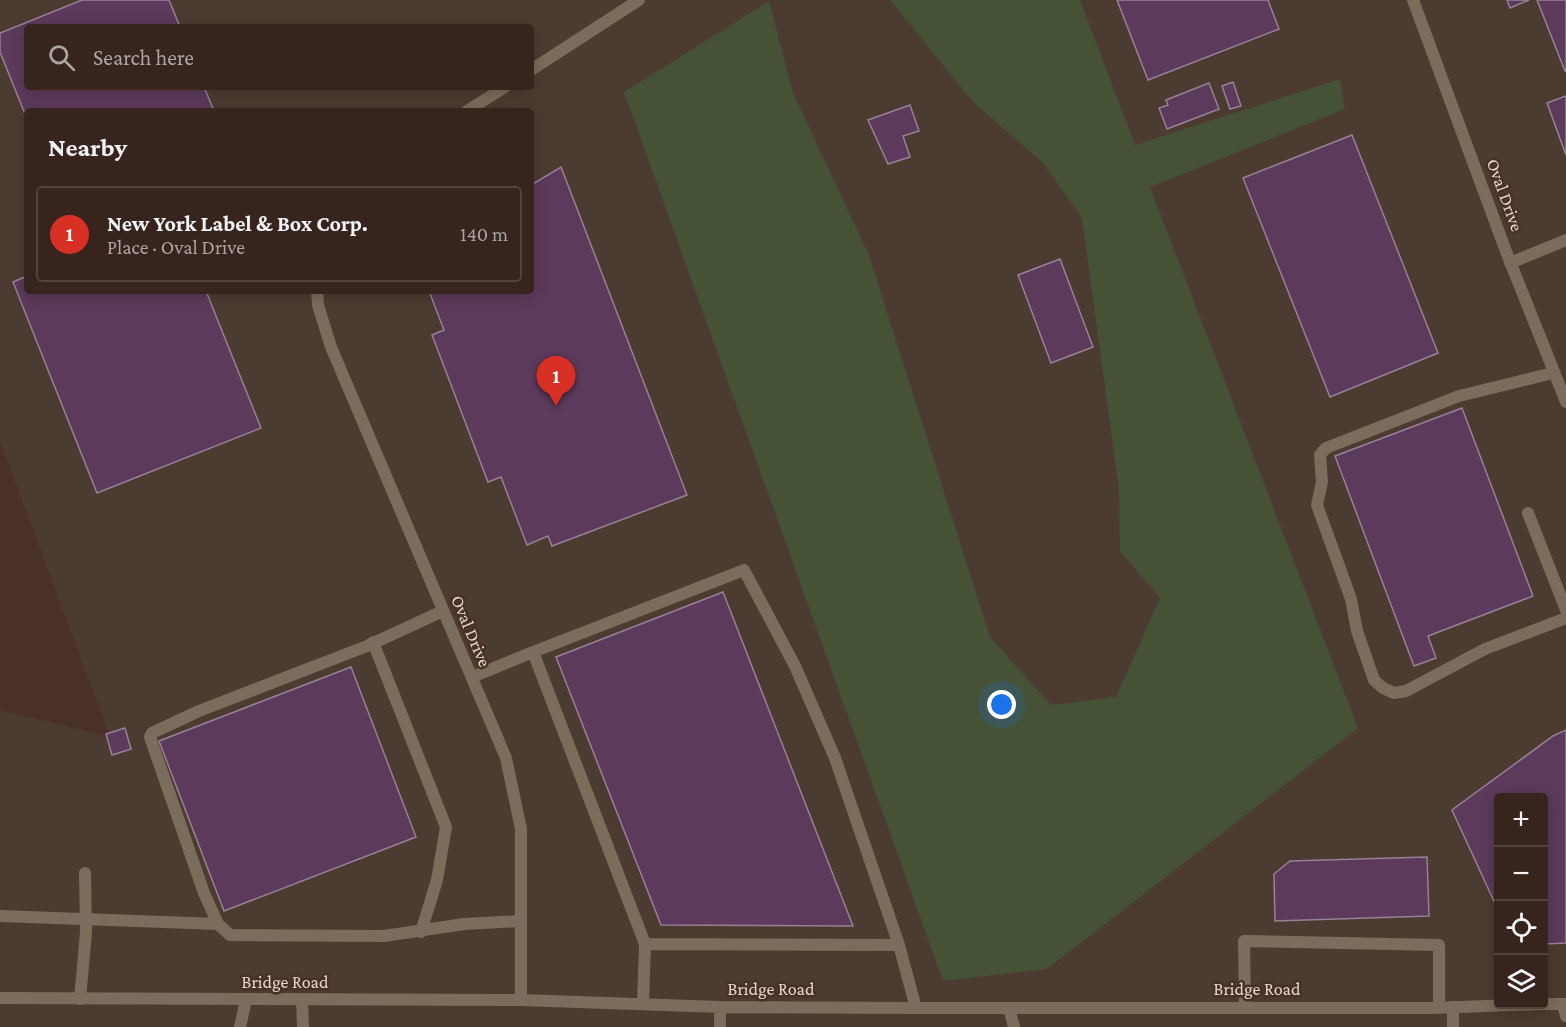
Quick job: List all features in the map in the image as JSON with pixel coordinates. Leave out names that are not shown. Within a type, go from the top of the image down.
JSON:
[{"type":"street","points":[[534,68],[639,0]]},
{"type":"street","name":"Oval Drive","points":[[1413,0],[1510,263],[1566,402]]},
{"type":"street","points":[[473,108],[500,90]]},
{"type":"street","points":[[1510,263],[1566,240]]},
{"type":"street","name":"Oval Drive","points":[[317,294],[318,305],[331,347],[506,758],[521,830],[521,1000]]},
{"type":"street","points":[[1553,373],[1459,396],[1326,448],[1320,455],[1322,482],[1317,505],[1351,599],[1360,640],[1374,680],[1383,688],[1394,693],[1406,691],[1485,649],[1566,618]]},
{"type":"street","points":[[1528,513],[1566,610]]},
{"type":"street","points":[[472,677],[744,570],[795,666],[835,758],[899,945],[916,1008]]},
{"type":"street","points":[[218,924],[201,885],[151,735],[199,711],[374,642],[443,611]]},
{"type":"street","points":[[374,642],[446,827],[437,880],[421,932]]},
{"type":"street","points":[[533,652],[645,944],[643,1004]]},
{"type":"street","points":[[80,999],[85,873]]},
{"type":"street","points":[[0,916],[218,924],[236,936],[262,934],[355,937],[421,932],[464,924],[521,921]]},
{"type":"street","points":[[1245,1007],[1244,941],[1439,945],[1439,1008]]},
{"type":"street","points":[[645,944],[899,945]]},
{"type":"street","name":"Bridge Road","points":[[0,998],[521,1000],[720,1007],[1439,1008],[1494,1006]]},
{"type":"street","points":[[240,1027],[246,1000]]},
{"type":"street","points":[[302,1000],[303,1027]]},
{"type":"street","name":"Bridge Road","points":[[1548,1004],[1565,1004]]},
{"type":"street","points":[[1565,1004],[1566,1017]]},
{"type":"street","points":[[720,1007],[720,1027]]},
{"type":"street","points":[[1453,1007],[1453,1027]]},
{"type":"street","points":[[1009,1008],[1014,1027]]},
{"type":"shaded area","points":[[0,0],[1566,0],[1566,1027],[0,1027],[0,710],[110,737],[0,441]]},
{"type":"green space","points":[[890,0],[1080,0],[1135,145],[1340,79],[1345,109],[1150,187],[1358,728],[1047,969],[943,981],[624,92],[769,1],[793,93],[869,255],[990,637],[1051,705],[1116,697],[1160,598],[1120,551],[1119,490],[1082,218],[1043,163],[974,103]]},
{"type":"building","points":[[82,0],[169,0],[179,24],[24,24],[24,90],[205,90],[213,108],[24,108],[24,112],[0,52],[0,33]]},
{"type":"building","points":[[1117,0],[1268,0],[1279,29],[1148,80]]},
{"type":"building","points":[[1507,0],[1529,0],[1510,8]]},
{"type":"building","points":[[1537,0],[1566,0],[1566,71],[1565,71]]},
{"type":"building","points":[[1233,82],[1241,106],[1230,109],[1222,86]]},
{"type":"building","points":[[1209,83],[1219,109],[1167,129],[1159,108],[1168,105],[1166,100]]},
{"type":"building","points":[[1566,96],[1566,155],[1547,103]]},
{"type":"building","points":[[910,105],[919,131],[903,136],[910,157],[888,164],[868,120]]},
{"type":"building","points":[[1352,135],[1438,353],[1330,397],[1243,178]]},
{"type":"building","points":[[561,167],[687,495],[552,546],[548,536],[527,545],[501,477],[488,482],[432,335],[444,330],[430,294],[534,294],[534,183]]},
{"type":"building","points":[[1060,259],[1093,347],[1051,363],[1018,275]]},
{"type":"building","points":[[24,277],[24,294],[207,294],[261,428],[97,493],[13,282]]},
{"type":"building","points":[[1462,408],[1533,596],[1428,636],[1436,658],[1414,666],[1335,456]]},
{"type":"building","points":[[723,592],[853,926],[661,925],[556,657]]},
{"type":"building","points":[[351,667],[416,837],[224,911],[159,741]]},
{"type":"building","points":[[125,728],[131,749],[112,755],[106,734]]},
{"type":"building","points":[[1566,730],[1566,943],[1548,944],[1548,793],[1494,793],[1494,901],[1452,810],[1553,736]]},
{"type":"building","points":[[1427,857],[1429,916],[1275,921],[1274,874],[1290,861]]},
{"type":"place","name":"New York Label & Box Corp.","points":[[556,406]]}]
